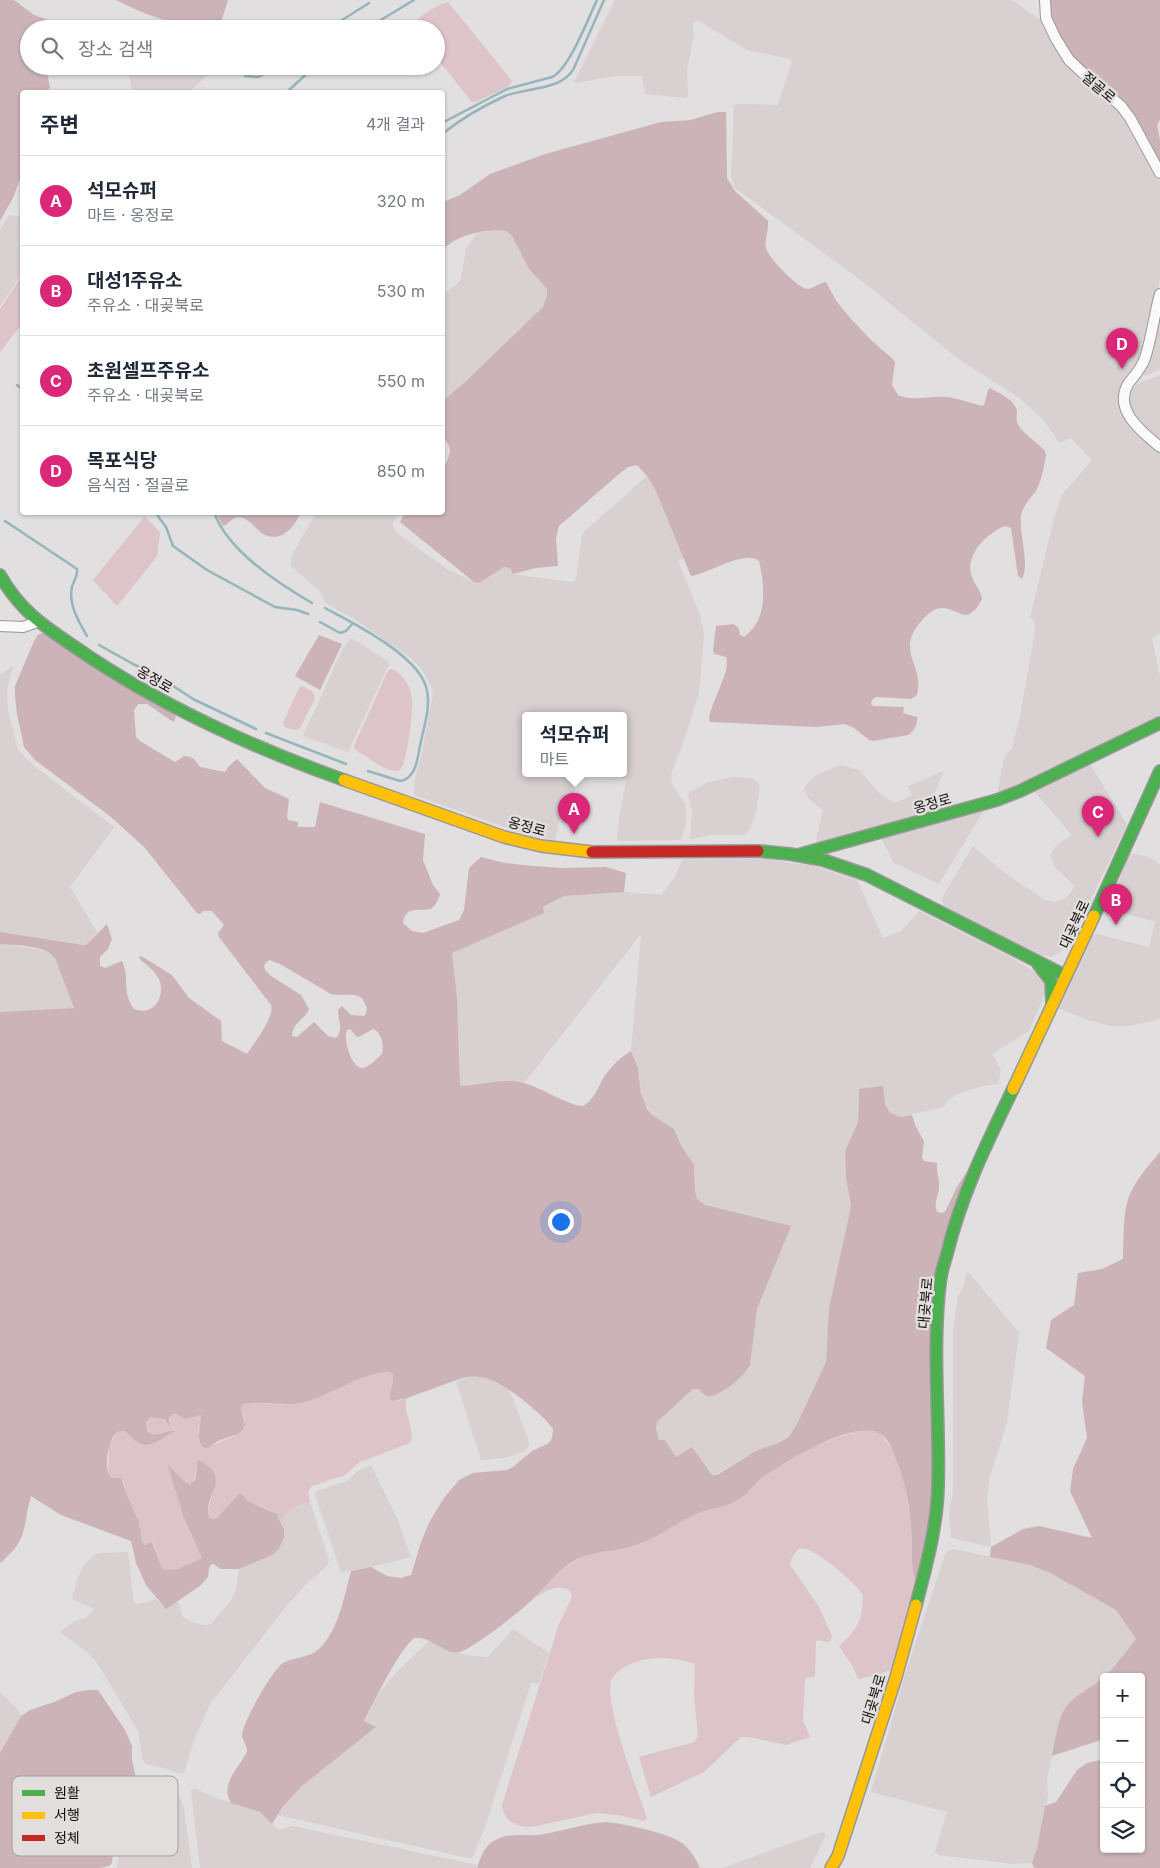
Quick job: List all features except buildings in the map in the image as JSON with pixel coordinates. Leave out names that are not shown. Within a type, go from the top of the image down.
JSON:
[{"type":"street","name":"절골로","points":[[1044,0],[1046,18],[1069,60],[1121,106],[1130,118],[1160,173]]},
{"type":"street","points":[[1160,294],[1144,360],[1127,386],[1123,400],[1124,409],[1130,417],[1160,447]]},
{"type":"street","name":"옹정로","points":[[0,575],[15,601],[38,622],[137,686],[201,722],[332,775],[506,837],[535,845],[581,851],[734,849],[763,850],[795,855],[842,844],[996,800],[1020,791],[1160,723]]},
{"type":"street","points":[[0,626],[23,627],[38,622]]},
{"type":"street","name":"대곶북로","points":[[831,1868],[838,1856],[871,1758],[896,1677],[930,1554],[938,1489],[938,1314],[940,1282],[952,1232],[962,1200],[976,1166],[1084,939],[1160,771]]},
{"type":"street","points":[[795,855],[838,864],[868,875],[1066,976]]},
{"type":"street","points":[[1034,960],[1050,963],[1060,962],[1084,939]]},
{"type":"street","points":[[1034,960],[1052,981],[1052,1007]]},
{"type":"shaded area","points":[[0,0],[14,0],[34,15],[48,20],[20,20],[20,75],[48,75],[50,88],[48,90],[20,90],[20,179],[13,198],[0,221]]},
{"type":"shaded area","points":[[116,0],[228,0],[221,20],[165,20]]},
{"type":"shaded area","points":[[615,0],[1012,0],[1044,23],[1067,63],[1076,74],[1114,105],[1123,115],[1160,182],[1160,279],[1146,340],[1138,364],[1123,383],[1118,399],[1121,414],[1138,434],[1160,452],[1160,633],[1152,639],[1160,676],[1160,718],[997,795],[1003,762],[1012,748],[1021,711],[1035,631],[1034,620],[1030,618],[1053,522],[1062,495],[1091,461],[1090,458],[1071,438],[1059,443],[1046,423],[1021,399],[957,358],[866,284],[735,188],[731,177],[734,106],[737,104],[778,105],[792,62],[790,59],[747,50],[697,20],[693,24],[694,34],[687,70],[687,98],[645,94],[642,76],[614,76],[574,82]]},
{"type":"shaded area","points":[[1049,0],[1160,0],[1160,120],[1157,125],[1160,140],[1160,166],[1097,80],[1069,53],[1054,26]]},
{"type":"shaded area","points":[[448,2],[512,81],[509,86],[476,102],[471,101],[445,68],[445,20],[417,20],[428,11]]},
{"type":"shaded area","points":[[128,75],[207,75],[192,90],[132,90]]},
{"type":"shaded area","points":[[717,112],[726,112],[727,178],[735,191],[768,221],[766,248],[768,252],[784,272],[804,288],[808,289],[826,282],[837,302],[852,320],[893,359],[895,363],[892,385],[898,395],[909,398],[940,397],[960,399],[982,406],[990,388],[1013,403],[1016,407],[1019,426],[1045,451],[1042,477],[1035,493],[1025,505],[1021,516],[1025,557],[1022,579],[1018,576],[1011,528],[1005,526],[985,539],[975,551],[972,559],[970,566],[971,574],[982,599],[976,609],[968,615],[945,608],[936,609],[925,617],[914,630],[910,649],[917,674],[917,695],[911,699],[876,697],[872,700],[871,704],[873,706],[904,707],[903,713],[917,717],[915,727],[908,735],[873,741],[845,724],[816,727],[710,722],[711,709],[727,664],[726,657],[715,654],[713,651],[716,626],[734,624],[739,629],[740,635],[744,637],[752,630],[761,612],[763,602],[763,581],[759,561],[753,558],[745,558],[691,576],[655,489],[637,465],[628,467],[619,474],[559,526],[556,538],[558,566],[536,568],[513,574],[510,568],[504,567],[479,583],[474,582],[400,522],[404,515],[445,515],[445,465],[450,452],[445,440],[445,399],[543,307],[547,296],[547,289],[529,269],[512,236],[506,231],[481,232],[464,236],[445,248],[445,201],[460,195],[490,174],[545,154],[661,122],[691,120]]},
{"type":"shaded area","points":[[20,213],[20,276],[0,306],[0,230],[9,215],[17,217]]},
{"type":"shaded area","points":[[506,231],[512,236],[529,269],[547,289],[546,302],[515,335],[445,399],[445,293],[461,279],[466,249],[477,233]]},
{"type":"shaded area","points":[[20,279],[20,327],[0,352],[0,309]]},
{"type":"shaded area","points":[[1160,310],[1160,369],[1145,376],[1142,371]]},
{"type":"shaded area","points":[[1160,375],[1160,442],[1147,432],[1128,409],[1128,395],[1137,384]]},
{"type":"shaded area","points":[[647,476],[655,489],[684,558],[678,561],[700,615],[704,634],[699,692],[685,738],[671,774],[672,784],[685,804],[686,823],[681,840],[617,841],[626,781],[618,777],[627,777],[627,712],[522,712],[522,777],[580,777],[570,807],[559,822],[555,840],[527,835],[414,795],[415,778],[433,695],[431,686],[421,668],[411,658],[354,619],[324,602],[320,591],[291,566],[291,557],[315,515],[397,515],[393,528],[401,536],[447,569],[474,582],[479,583],[500,569],[508,567],[513,574],[571,582],[576,580],[582,536],[585,531]]},
{"type":"shaded area","points":[[217,515],[299,515],[287,532],[271,537],[239,517],[234,518],[223,526]]},
{"type":"shaded area","points":[[145,516],[160,533],[157,555],[117,606],[93,580]]},
{"type":"shaded area","points":[[45,633],[176,715],[174,722],[147,704],[138,704],[134,710],[136,737],[140,741],[175,762],[187,756],[193,759],[200,767],[225,772],[237,759],[265,788],[289,799],[287,817],[288,820],[298,822],[298,827],[315,827],[320,802],[425,834],[423,860],[433,885],[440,894],[432,908],[407,913],[403,923],[412,931],[423,933],[459,920],[464,910],[469,868],[481,857],[505,863],[533,866],[563,868],[606,867],[626,873],[624,892],[564,896],[543,907],[544,913],[452,953],[457,998],[460,1083],[461,1086],[465,1086],[502,1081],[524,1083],[571,1103],[583,1106],[593,1097],[604,1077],[613,1066],[631,1051],[638,1068],[641,1093],[647,1109],[652,1115],[674,1129],[681,1145],[694,1165],[697,1199],[705,1205],[791,1226],[757,1309],[750,1365],[747,1370],[731,1386],[717,1394],[706,1396],[699,1389],[693,1389],[657,1422],[656,1429],[659,1440],[665,1440],[676,1457],[692,1447],[712,1475],[717,1475],[756,1451],[789,1437],[797,1424],[826,1362],[829,1308],[851,1206],[846,1178],[845,1151],[858,1122],[859,1089],[883,1086],[885,1104],[890,1113],[901,1117],[912,1115],[924,1141],[922,1158],[924,1161],[937,1163],[939,1190],[936,1205],[937,1211],[940,1213],[945,1212],[968,1170],[947,1233],[937,1494],[917,1583],[912,1563],[911,1527],[906,1492],[890,1445],[882,1435],[871,1431],[856,1431],[839,1436],[803,1452],[772,1471],[737,1501],[694,1515],[655,1537],[630,1547],[593,1554],[572,1562],[519,1611],[467,1649],[460,1652],[449,1651],[426,1639],[414,1638],[394,1665],[364,1721],[376,1727],[303,1785],[282,1808],[272,1824],[260,1812],[231,1803],[227,1789],[232,1776],[247,1751],[242,1736],[243,1730],[272,1675],[283,1663],[315,1652],[326,1641],[340,1612],[351,1571],[371,1567],[387,1576],[401,1578],[411,1575],[421,1542],[430,1521],[444,1498],[459,1480],[473,1473],[507,1470],[513,1467],[532,1451],[549,1443],[552,1438],[553,1429],[548,1422],[522,1399],[502,1385],[485,1378],[462,1378],[407,1398],[392,1401],[390,1396],[393,1376],[392,1373],[388,1372],[365,1377],[301,1403],[243,1404],[241,1408],[245,1425],[243,1430],[238,1434],[218,1441],[208,1448],[203,1447],[199,1439],[201,1415],[185,1419],[175,1414],[172,1415],[169,1419],[169,1426],[164,1419],[151,1417],[146,1422],[149,1433],[156,1434],[175,1431],[156,1442],[146,1445],[137,1442],[124,1431],[117,1432],[111,1442],[107,1455],[107,1468],[112,1478],[121,1478],[139,1522],[142,1542],[145,1545],[152,1542],[162,1568],[165,1570],[178,1569],[202,1558],[183,1516],[168,1465],[190,1485],[195,1480],[198,1460],[209,1467],[214,1473],[216,1480],[208,1509],[209,1517],[212,1519],[217,1518],[240,1493],[248,1501],[277,1514],[284,1530],[284,1538],[279,1549],[272,1555],[239,1569],[220,1569],[211,1564],[208,1577],[200,1586],[166,1609],[146,1585],[136,1563],[131,1541],[61,1515],[31,1496],[20,1540],[16,1547],[0,1563],[0,1012],[74,1008],[55,958],[50,953],[37,948],[0,944],[0,932],[84,945],[107,924],[112,939],[108,949],[100,957],[100,966],[105,968],[122,961],[128,996],[134,1009],[141,1011],[153,1008],[161,992],[159,979],[140,959],[139,957],[141,956],[172,975],[189,998],[221,1021],[222,1041],[247,1054],[263,1030],[271,1010],[271,1005],[219,937],[218,933],[224,925],[212,911],[197,913],[144,847],[111,817],[35,760],[24,747],[17,714],[15,686],[38,635]],"holes":[[[269,960],[280,964],[331,994],[354,995],[362,998],[367,1008],[365,1016],[351,1015],[342,1006],[338,1010],[340,1032],[336,1038],[328,1036],[314,1022],[297,1037],[292,1036],[294,1027],[309,1009],[301,995],[271,976],[265,970],[264,965]],[[350,1029],[359,1037],[373,1029],[380,1036],[383,1047],[382,1054],[365,1067],[358,1067],[351,1058],[346,1039],[347,1030]]]},
{"type":"shaded area","points":[[319,635],[342,644],[320,690],[295,676]]},
{"type":"shaded area","points":[[351,638],[389,662],[389,664],[348,752],[303,736],[343,648]]},
{"type":"shaded area","points":[[13,666],[7,689],[8,710],[18,750],[32,764],[114,827],[70,887],[97,932],[87,945],[0,932],[0,675]]},
{"type":"shaded area","points":[[390,669],[399,673],[406,681],[412,699],[411,722],[406,752],[403,765],[398,771],[381,766],[357,752],[354,746]]},
{"type":"shaded area","points":[[302,686],[313,692],[315,698],[300,728],[295,730],[285,727],[283,723],[299,688]]},
{"type":"shaded area","points":[[1088,761],[1127,824],[1093,895],[1060,952],[1051,957],[1036,953],[944,906],[943,896],[973,846],[1006,874],[1045,900],[1056,902],[1067,897],[1075,886],[1054,866],[1051,856],[1058,844],[1072,835],[1033,790]]},
{"type":"shaded area","points":[[837,766],[859,770],[880,794],[893,802],[898,802],[912,795],[908,786],[944,771],[926,815],[818,843],[816,841],[823,810],[808,798],[804,789],[816,775]]},
{"type":"shaded area","points":[[733,777],[752,778],[760,787],[756,811],[750,829],[744,835],[712,835],[690,839],[692,812],[688,793],[708,782]]},
{"type":"shaded area","points":[[986,807],[939,884],[894,863],[881,837]]},
{"type":"shaded area","points":[[1128,853],[1149,857],[1160,865],[1160,1018],[1127,1026],[1111,1026],[1088,1020],[1057,1008],[1092,936],[1096,934],[1149,947],[1155,922],[1110,909]]},
{"type":"shaded area","points":[[758,858],[813,866],[857,880],[883,938],[901,931],[919,911],[1012,958],[1037,973],[1044,982],[1045,994],[1029,1031],[992,1054],[1001,1070],[998,1084],[983,1086],[957,1094],[946,1102],[944,1107],[901,1117],[890,1113],[885,1104],[858,1100],[858,1122],[845,1151],[846,1178],[851,1206],[829,1308],[826,1362],[797,1425],[789,1437],[746,1457],[714,1476],[703,1464],[692,1447],[676,1457],[665,1440],[659,1441],[656,1429],[657,1422],[693,1389],[747,1371],[750,1365],[759,1301],[705,1205],[697,1199],[694,1165],[681,1145],[674,1129],[652,1115],[643,1101],[638,1068],[631,1051],[641,934],[524,1083],[506,1081],[461,1086],[452,953],[544,913],[543,908],[564,896],[624,892],[661,895],[675,877],[682,860]]},
{"type":"shaded area","points":[[0,944],[37,949],[52,954],[74,1008],[0,1012]]},
{"type":"shaded area","points":[[1160,1152],[1160,1868],[1034,1868],[1032,1863],[1037,1848],[1045,1806],[1056,1802],[1077,1770],[1087,1763],[1100,1760],[1100,1853],[1145,1853],[1145,1673],[1108,1673],[1136,1639],[1116,1610],[1050,1573],[1030,1565],[990,1557],[991,1547],[1023,1529],[1039,1526],[1092,1538],[1070,1491],[1073,1469],[1087,1438],[1082,1402],[1085,1376],[1046,1348],[1051,1320],[1074,1305],[1078,1273],[1102,1269],[1123,1259],[1124,1223],[1127,1205],[1132,1190]]},
{"type":"shaded area","points":[[969,1273],[1019,1333],[1007,1422],[989,1480],[987,1500],[991,1547],[951,1538],[949,1511],[953,1494],[953,1329],[958,1297],[966,1275]]},
{"type":"shaded area","points":[[388,1372],[392,1373],[394,1378],[390,1394],[397,1401],[407,1398],[406,1409],[412,1432],[410,1443],[360,1462],[345,1475],[312,1486],[308,1492],[310,1502],[293,1508],[286,1513],[281,1522],[279,1517],[271,1510],[245,1499],[217,1518],[212,1519],[209,1517],[208,1511],[216,1479],[197,1465],[193,1484],[187,1484],[169,1466],[183,1516],[202,1558],[178,1569],[165,1570],[162,1568],[153,1542],[145,1545],[142,1542],[139,1522],[123,1481],[118,1478],[112,1478],[108,1473],[109,1446],[117,1432],[124,1431],[135,1441],[146,1445],[151,1444],[174,1432],[157,1435],[151,1434],[146,1426],[148,1418],[160,1417],[168,1425],[172,1415],[190,1417],[200,1415],[202,1417],[198,1432],[212,1446],[237,1435],[244,1429],[245,1421],[241,1409],[243,1404],[293,1404],[317,1397],[352,1381]]},
{"type":"shaded area","points":[[471,1376],[487,1378],[508,1390],[513,1398],[528,1440],[529,1445],[525,1451],[505,1458],[481,1460],[456,1381]]},
{"type":"shaded area","points":[[864,1430],[881,1434],[891,1448],[904,1480],[911,1527],[912,1565],[917,1583],[891,1670],[858,1679],[853,1667],[839,1646],[855,1630],[858,1624],[862,1611],[863,1595],[853,1583],[828,1562],[804,1548],[798,1549],[792,1557],[790,1565],[819,1607],[832,1636],[828,1642],[816,1641],[815,1675],[805,1680],[803,1720],[810,1737],[786,1745],[741,1737],[704,1772],[651,1797],[639,1757],[694,1742],[698,1736],[694,1697],[695,1664],[669,1658],[642,1660],[628,1665],[613,1677],[610,1692],[617,1728],[647,1818],[644,1821],[618,1815],[596,1813],[532,1827],[516,1825],[508,1819],[505,1816],[502,1805],[559,1624],[572,1597],[569,1590],[560,1587],[551,1589],[534,1598],[541,1590],[555,1575],[581,1558],[601,1551],[627,1548],[639,1544],[705,1510],[736,1502],[761,1479],[784,1463],[823,1443]]},
{"type":"shaded area","points":[[371,1465],[397,1518],[411,1557],[341,1572],[315,1494],[317,1491],[347,1481],[359,1470]]},
{"type":"shaded area","points":[[310,1502],[329,1560],[327,1566],[305,1585],[284,1609],[210,1704],[194,1740],[184,1773],[180,1774],[146,1764],[143,1760],[138,1731],[98,1664],[86,1651],[59,1632],[75,1621],[85,1618],[94,1609],[72,1599],[83,1567],[94,1555],[100,1553],[128,1552],[134,1603],[144,1603],[156,1599],[166,1609],[178,1601],[183,1617],[194,1623],[211,1624],[232,1599],[236,1589],[239,1569],[272,1555],[279,1549],[284,1538],[281,1522],[284,1514],[294,1507]]},
{"type":"shaded area","points":[[953,1549],[1030,1565],[1050,1573],[1116,1610],[1136,1639],[1114,1668],[1109,1673],[1100,1673],[1100,1681],[1069,1705],[1062,1716],[1047,1778],[1048,1795],[1032,1863],[1013,1864],[939,1855],[935,1852],[947,1812],[871,1792],[906,1671],[945,1555]]},
{"type":"shaded area","points":[[513,1629],[549,1653],[539,1684],[531,1683],[485,1827],[472,1859],[277,1815],[303,1785],[375,1728],[364,1722],[380,1691],[429,1641],[456,1653],[488,1657]]},
{"type":"shaded area","points":[[1100,1680],[1100,1740],[1052,1756],[1062,1715],[1072,1700]]},
{"type":"shaded area","points":[[98,1690],[125,1730],[132,1746],[132,1760],[136,1776],[12,1776],[12,1856],[113,1856],[112,1863],[109,1866],[100,1868],[0,1868],[0,1753],[21,1716],[30,1710],[76,1692]]},
{"type":"shaded area","points":[[0,1692],[19,1711],[21,1716],[0,1753]]},
{"type":"shaded area","points":[[194,1788],[215,1798],[260,1812],[279,1830],[292,1826],[478,1865],[477,1868],[200,1868],[191,1790]]},
{"type":"shaded area","points":[[178,1792],[184,1809],[192,1868],[117,1868],[119,1856],[178,1856]]},
{"type":"shaded area","points":[[607,1822],[646,1830],[675,1839],[688,1848],[700,1868],[477,1868],[487,1847],[497,1839],[515,1835],[538,1835]]},
{"type":"shaded area","points":[[822,1832],[826,1835],[810,1868],[722,1868]]},
{"type":"waterway","points":[[381,20],[414,0]]},
{"type":"waterway","points":[[445,121],[507,89],[552,77],[565,64],[571,54],[597,0]]},
{"type":"waterway","points":[[445,132],[472,113],[505,96],[553,85],[561,81],[574,68],[604,0]]},
{"type":"waterway","points":[[342,20],[369,3]]},
{"type":"waterway","points":[[245,76],[258,77],[262,75]]},
{"type":"waterway","points":[[289,90],[305,75]]},
{"type":"waterway","points":[[157,515],[166,527],[173,546],[207,570],[275,607],[297,610],[308,614]]},
{"type":"waterway","points":[[216,515],[230,540],[255,565],[312,603]]},
{"type":"waterway","points":[[5,521],[77,569],[71,593],[72,600],[75,613],[87,636]]},
{"type":"waterway","points":[[325,608],[385,642],[400,654],[422,678],[427,691],[426,721],[412,774],[405,780],[400,781],[368,771]]},
{"type":"waterway","points":[[320,622],[340,633],[346,631],[353,623]]},
{"type":"waterway","points":[[99,645],[158,676],[193,699],[256,729]]},
{"type":"waterway","points":[[266,733],[346,764]]},
{"type":"traffic: fast","points":[[0,575],[28,612],[62,638],[118,675],[212,726],[277,755],[344,780]]},
{"type":"traffic: fast","points":[[801,854],[997,800],[1020,791],[1160,723]]},
{"type":"traffic: fast","points":[[1094,916],[1160,771]]},
{"type":"traffic: fast","points":[[758,851],[823,860],[867,875],[1066,976]]},
{"type":"traffic: fast","points":[[1038,964],[1051,981],[1052,1003]]},
{"type":"traffic: fast","points":[[916,1605],[936,1517],[938,1487],[936,1359],[941,1276],[967,1190],[984,1149],[1013,1089]]},
{"type":"traffic: slow","points":[[344,780],[504,837],[541,846],[592,852]]},
{"type":"traffic: slow","points":[[1013,1089],[1094,916]]},
{"type":"traffic: slow","points":[[831,1868],[838,1856],[896,1677],[916,1605]]},
{"type":"traffic: jam","points":[[592,852],[758,851]]},
{"type":"place","name":"목포식당","points":[[1122,369]]},
{"type":"place","name":"석모슈퍼","points":[[574,834]]},
{"type":"place","name":"초원셀프주유소","points":[[1098,837]]},
{"type":"place","name":"대성1주유소","points":[[1116,925]]}]
